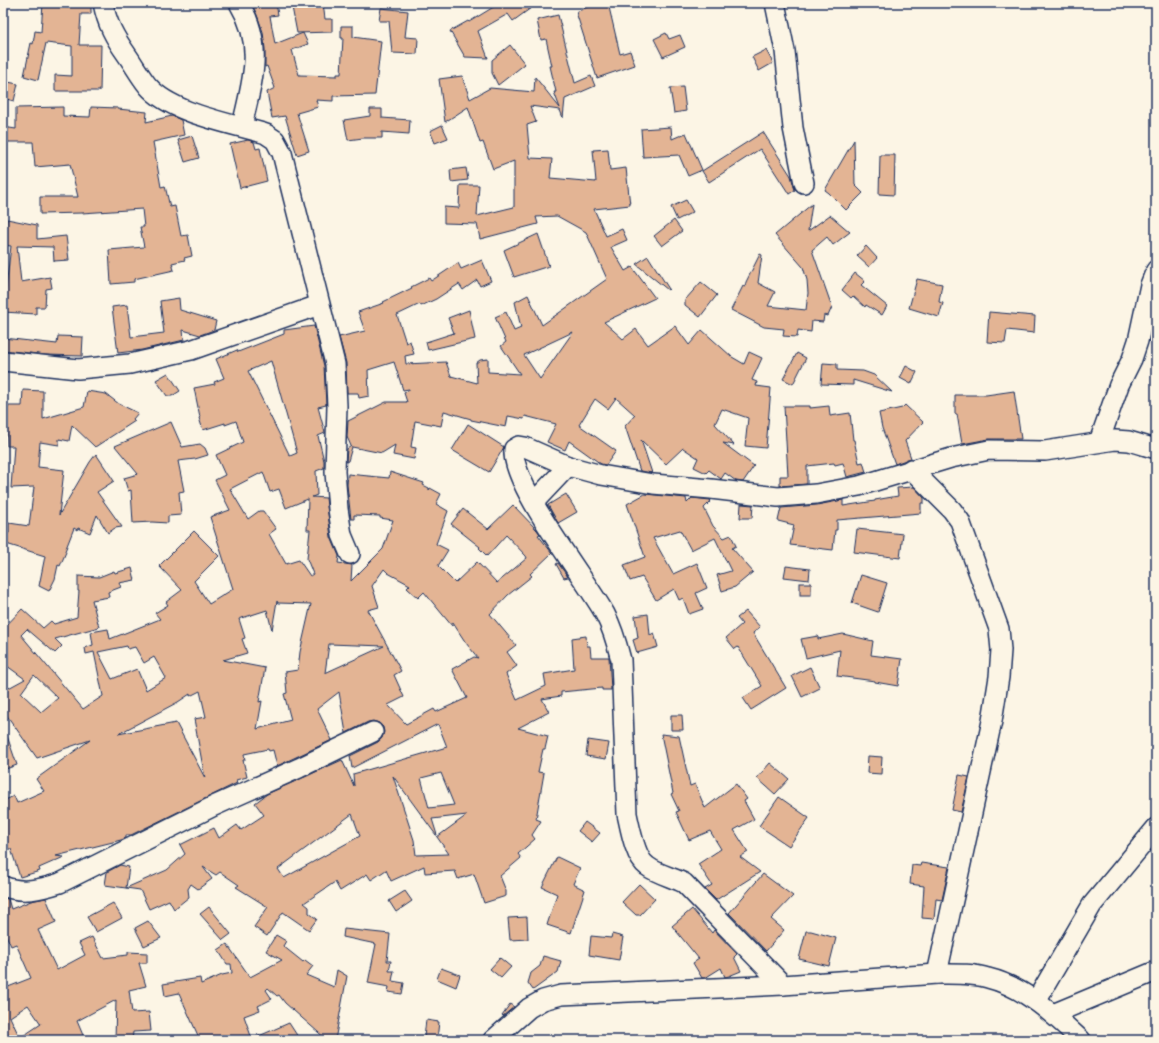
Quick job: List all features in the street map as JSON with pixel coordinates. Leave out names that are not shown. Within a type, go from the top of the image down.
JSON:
[{"type":"street","points":[[103,3],[106,17],[114,35],[149,86],[163,98],[180,108],[266,134],[275,140],[282,153],[335,364],[337,406],[335,472],[337,502],[342,535],[350,554]]},
{"type":"street","points":[[239,3],[244,10],[252,32],[255,49],[252,81],[242,126]]},
{"type":"street","points":[[775,3],[784,52],[793,128],[804,183]]},
{"type":"street","points":[[1099,442],[1119,385],[1132,359],[1138,341],[1148,296],[1156,270]]},
{"type":"street","points":[[3,361],[78,369],[130,364],[191,350],[319,304]]},
{"type":"street","points":[[783,985],[684,884],[675,878],[651,869],[640,859],[631,833],[627,814],[621,660],[616,640],[605,615],[520,477],[514,455],[514,449],[519,446],[525,447],[568,466],[601,476],[653,484],[778,497],[816,494],[859,486],[911,469],[951,458],[989,450],[1045,451],[1099,442],[1129,441],[1156,449]]},
{"type":"street","points":[[534,502],[568,466]]},
{"type":"street","points":[[911,469],[952,510],[960,521],[999,628],[1001,650],[999,677],[992,721],[937,974]]},
{"type":"street","points":[[3,886],[12,890],[26,890],[44,888],[60,883],[214,806],[300,768],[373,732]]},
{"type":"street","points":[[1036,1001],[1092,905],[1156,828]]},
{"type":"street","points":[[1053,1014],[1156,971]]},
{"type":"street","points":[[493,1040],[529,1008],[543,1000],[561,995],[783,985],[937,974],[962,974],[988,977],[1007,984],[1036,1001],[1053,1014],[1081,1040]]},
{"type":"building","points":[[43,3],[91,3],[91,14],[81,14],[79,45],[101,45],[100,91],[55,91],[55,75],[72,76],[72,46],[46,43],[38,80],[24,76],[35,31],[41,32]]},
{"type":"building","points":[[251,3],[276,3],[278,15],[270,16],[275,44],[303,33],[308,44],[292,50],[299,75],[337,76],[337,74],[341,74],[343,38],[341,38],[341,26],[353,26],[353,37],[381,41],[375,95],[333,96],[333,101],[316,100],[318,107],[297,113],[309,151],[297,155],[285,116],[272,118],[267,92],[275,88],[267,66],[265,67],[263,32]]},
{"type":"building","points":[[323,3],[325,19],[332,19],[332,32],[297,33],[292,7]]},
{"type":"building","points":[[500,3],[538,3],[513,21],[508,14],[478,31],[488,58],[465,57],[450,31],[468,21],[469,22]]},
{"type":"building","points":[[597,3],[608,3],[620,54],[630,51],[635,65],[597,78],[576,12]]},
{"type":"building","points":[[381,8],[408,11],[405,37],[418,38],[417,54],[392,53],[389,21],[379,21]]},
{"type":"building","points":[[558,15],[575,83],[591,76],[595,86],[565,99],[563,118],[560,110],[530,106],[536,122],[527,125],[530,158],[552,159],[550,178],[596,182],[593,150],[608,149],[610,170],[626,168],[630,205],[594,209],[606,236],[622,229],[627,240],[611,247],[625,271],[632,267],[655,298],[604,322],[623,339],[636,329],[648,345],[675,326],[689,345],[702,330],[732,357],[744,364],[749,352],[762,358],[752,380],[757,382],[756,386],[771,388],[766,448],[745,446],[748,418],[722,409],[715,424],[734,445],[723,443],[754,466],[743,482],[736,481],[725,473],[721,479],[709,470],[706,473],[694,467],[698,458],[683,448],[666,464],[641,440],[652,473],[640,471],[625,426],[635,415],[616,398],[608,409],[595,399],[579,425],[616,451],[606,465],[601,464],[569,441],[565,450],[547,442],[556,424],[525,416],[524,419],[508,416],[506,427],[471,420],[444,411],[441,426],[415,421],[411,447],[416,448],[414,459],[393,455],[395,445],[382,453],[352,447],[348,461],[346,462],[347,449],[351,446],[347,437],[348,421],[386,402],[407,402],[404,393],[409,390],[403,390],[394,362],[368,370],[369,396],[359,398],[358,393],[347,393],[346,363],[339,337],[365,331],[358,312],[384,303],[383,302],[429,278],[431,281],[458,263],[461,269],[482,260],[491,281],[480,286],[477,280],[463,290],[459,284],[436,299],[421,306],[420,304],[397,315],[406,343],[410,341],[414,354],[405,356],[406,364],[446,362],[451,376],[477,383],[476,363],[480,360],[488,359],[488,372],[520,374],[501,346],[506,342],[495,317],[506,312],[514,331],[521,328],[515,302],[528,295],[542,325],[607,279],[586,232],[557,216],[536,217],[538,224],[480,239],[477,224],[444,223],[444,207],[459,208],[460,185],[479,185],[477,216],[514,207],[514,161],[493,169],[483,142],[480,143],[468,107],[445,122],[439,79],[462,76],[470,99],[490,88],[534,92],[535,77],[560,108],[554,92],[556,92],[546,39],[541,40],[537,20]],"holes":[[[573,332],[540,379],[524,355]]]},
{"type":"building","points":[[666,33],[669,39],[680,35],[685,47],[663,57],[654,39]]},
{"type":"building","points":[[510,45],[525,64],[498,85],[492,73],[492,60]]},
{"type":"building","points":[[766,50],[773,63],[759,71],[752,57]]},
{"type":"building","points":[[3,81],[18,84],[14,101],[3,98]]},
{"type":"building","points":[[683,87],[686,111],[674,113],[670,88]]},
{"type":"building","points":[[63,107],[63,116],[90,117],[91,107],[118,108],[147,112],[146,122],[172,116],[181,120],[184,135],[153,142],[161,187],[165,186],[170,207],[175,206],[181,236],[188,235],[192,256],[184,258],[185,260],[172,263],[174,270],[134,279],[134,282],[111,284],[109,250],[144,247],[140,227],[144,227],[142,209],[40,214],[40,197],[78,197],[70,164],[35,167],[33,142],[3,142],[3,127],[16,129],[16,108]]},
{"type":"building","points":[[370,109],[382,109],[382,118],[410,120],[409,134],[382,132],[382,138],[348,140],[344,120],[370,116]]},
{"type":"building","points":[[442,125],[448,138],[435,143],[430,131]]},
{"type":"building","points":[[671,127],[672,139],[686,133],[702,170],[688,176],[679,155],[643,157],[641,129]]},
{"type":"building","points":[[763,132],[791,176],[795,190],[789,194],[760,149],[709,182],[702,171]]},
{"type":"building","points":[[192,136],[199,158],[185,162],[178,140]]},
{"type":"building","points":[[248,140],[254,142],[256,149],[260,148],[267,181],[240,188],[230,144]]},
{"type":"building","points":[[854,140],[855,185],[863,193],[846,210],[825,190]]},
{"type":"building","points":[[880,155],[895,155],[894,195],[879,194]]},
{"type":"building","points":[[466,168],[468,180],[451,182],[450,170]]},
{"type":"building","points":[[686,200],[693,212],[677,220],[671,207]]},
{"type":"building","points":[[812,204],[808,231],[830,215],[850,232],[833,245],[827,237],[812,250],[832,307],[828,316],[824,315],[823,322],[812,321],[811,332],[798,330],[797,337],[783,336],[784,329],[764,327],[731,310],[743,286],[745,287],[760,254],[762,255],[758,283],[775,292],[768,306],[806,310],[808,293],[807,280],[803,267],[775,235]]},
{"type":"building","points":[[7,219],[37,225],[37,239],[66,236],[69,260],[54,261],[53,247],[17,246],[21,282],[50,277],[52,288],[46,289],[45,307],[36,307],[36,314],[3,312],[11,246],[3,245]]},
{"type":"building","points":[[674,220],[682,231],[662,246],[654,236]]},
{"type":"building","points":[[538,234],[549,266],[514,277],[504,250]]},
{"type":"building","points":[[866,246],[877,258],[869,267],[857,256]]},
{"type":"building","points":[[648,256],[669,289],[668,290],[636,264]]},
{"type":"building","points":[[855,273],[865,281],[861,285],[887,306],[882,315],[866,305],[865,307],[853,296],[851,298],[842,290]]},
{"type":"building","points":[[917,279],[942,284],[939,302],[943,303],[939,317],[909,308]]},
{"type":"building","points":[[701,282],[717,295],[700,317],[685,305],[685,300]]},
{"type":"building","points":[[179,298],[180,310],[216,321],[214,330],[200,335],[183,330],[184,340],[142,350],[118,353],[112,307],[127,305],[131,337],[164,333],[160,301]]},
{"type":"building","points":[[469,310],[475,339],[428,350],[426,342],[454,333],[448,318]]},
{"type":"building","points":[[989,312],[1035,316],[1034,333],[1007,330],[1005,343],[987,342]]},
{"type":"building","points":[[314,326],[324,366],[326,405],[318,407],[325,433],[318,436],[324,461],[324,468],[316,471],[317,495],[312,497],[326,498],[331,537],[339,556],[338,563],[352,565],[351,581],[383,549],[393,520],[380,518],[380,516],[354,515],[354,519],[351,519],[347,485],[348,474],[389,478],[390,472],[424,483],[423,485],[429,488],[429,490],[430,488],[441,494],[436,504],[448,511],[436,544],[448,550],[438,566],[455,583],[477,562],[497,583],[527,558],[506,535],[487,556],[479,548],[480,547],[451,524],[463,509],[488,529],[513,505],[537,530],[540,534],[538,535],[552,553],[530,574],[532,576],[508,595],[490,614],[516,645],[507,652],[517,666],[506,674],[517,700],[546,686],[544,674],[574,669],[572,638],[586,636],[587,646],[590,646],[591,657],[609,657],[611,690],[602,690],[602,688],[561,692],[561,696],[542,699],[549,712],[518,728],[548,736],[545,749],[543,749],[538,772],[544,773],[536,819],[541,821],[532,835],[535,839],[518,854],[521,858],[500,876],[506,891],[506,896],[484,903],[474,874],[458,879],[455,871],[425,873],[424,866],[391,881],[386,870],[371,880],[367,874],[340,891],[335,882],[304,903],[309,907],[309,913],[317,919],[309,930],[283,912],[267,936],[254,927],[268,907],[236,887],[239,885],[220,872],[216,875],[203,867],[212,879],[198,889],[191,884],[188,889],[189,897],[174,909],[169,900],[149,909],[140,890],[126,888],[167,870],[185,854],[180,845],[214,828],[219,838],[237,825],[241,830],[264,815],[255,803],[267,794],[342,760],[354,786],[353,774],[447,747],[438,724],[352,768],[350,756],[378,742],[382,738],[384,732],[383,727],[379,723],[373,721],[346,733],[339,692],[317,709],[332,740],[277,766],[273,750],[269,751],[268,749],[244,754],[245,760],[243,760],[247,777],[236,780],[237,783],[131,835],[126,835],[126,838],[56,856],[64,857],[39,868],[40,871],[20,877],[11,849],[5,849],[5,838],[3,839],[3,801],[14,796],[17,803],[44,791],[36,779],[90,740],[37,758],[3,710],[3,691],[25,679],[3,663],[3,629],[22,609],[43,628],[51,621],[54,624],[77,617],[79,591],[78,576],[99,577],[114,571],[115,573],[132,568],[135,580],[119,583],[121,587],[108,592],[109,597],[92,600],[99,627],[55,639],[62,646],[55,653],[27,629],[21,635],[83,709],[103,696],[94,652],[86,654],[85,648],[93,645],[91,632],[108,629],[110,639],[160,619],[155,613],[168,605],[166,602],[182,590],[159,566],[194,531],[219,556],[194,581],[209,604],[233,589],[210,517],[230,510],[215,480],[225,475],[216,455],[243,442],[236,421],[203,430],[199,418],[194,388],[215,384],[214,382],[224,378],[216,359],[237,350],[238,352],[284,334],[284,330]],"holes":[[[271,361],[297,453],[290,456],[248,371]],[[263,472],[270,492],[279,489],[286,508],[308,499],[307,530],[310,530],[307,559],[313,574],[310,576],[299,560],[286,564],[269,534],[276,529],[263,511],[259,511],[248,519],[230,489]],[[384,569],[388,573],[410,585],[407,588],[418,598],[424,592],[452,626],[453,623],[478,658],[474,657],[452,669],[467,698],[436,712],[434,709],[406,724],[388,705],[404,697],[394,675],[401,671],[368,610],[379,607],[372,586]],[[277,601],[278,603],[311,604],[300,652],[298,670],[285,672],[287,693],[284,694],[291,720],[257,729],[262,701],[259,702],[265,668],[223,660],[247,653],[242,639],[245,638],[239,619],[267,610],[272,630]],[[329,644],[384,646],[325,673]],[[127,646],[128,649],[135,647],[144,663],[154,657],[166,678],[146,690],[137,669],[112,679],[98,652]],[[34,675],[58,698],[41,712],[21,693]],[[200,691],[206,717],[194,719],[205,778],[176,723],[118,734],[190,694],[190,696]],[[441,773],[454,805],[429,808],[421,778]],[[393,776],[436,835],[432,819],[467,815],[437,837],[449,854],[416,855],[414,840]],[[352,814],[360,836],[284,878],[278,869]]]},
{"type":"building","points":[[58,336],[83,337],[82,356],[46,355],[3,350],[3,338],[57,344]]},
{"type":"building","points":[[797,353],[806,358],[793,384],[783,379]]},
{"type":"building","points":[[823,363],[837,364],[837,370],[863,371],[874,375],[892,392],[853,380],[853,385],[821,384]]},
{"type":"building","points":[[906,366],[917,372],[911,384],[900,378]]},
{"type":"building","points":[[168,373],[180,391],[172,396],[167,396],[156,380]]},
{"type":"building","points":[[23,390],[43,391],[43,419],[84,407],[87,391],[106,394],[119,404],[138,413],[133,419],[135,421],[95,447],[72,425],[69,441],[59,439],[59,445],[40,442],[38,467],[64,470],[59,515],[96,454],[114,481],[97,492],[122,527],[115,528],[108,533],[97,515],[90,533],[74,528],[65,551],[66,552],[60,566],[58,565],[55,579],[49,591],[39,586],[45,556],[3,543],[3,534],[9,533],[9,523],[29,526],[34,487],[11,488],[14,446],[7,446],[6,417],[3,417],[3,406],[22,406]]},
{"type":"building","points":[[1014,391],[1021,439],[989,439],[962,444],[957,414],[955,414],[955,395],[986,395]]},
{"type":"building","points":[[905,405],[923,422],[905,441],[911,458],[895,464],[882,428],[879,413],[902,408]]},
{"type":"building","points":[[784,406],[810,406],[810,408],[829,406],[830,416],[850,413],[853,440],[859,463],[863,462],[866,472],[847,477],[843,463],[835,465],[834,463],[807,466],[807,484],[780,486],[780,476],[788,476]]},
{"type":"building","points":[[171,422],[182,447],[200,444],[205,448],[208,455],[195,459],[178,461],[184,491],[179,492],[181,515],[168,516],[168,523],[133,523],[131,490],[128,491],[124,478],[138,474],[115,446]]},
{"type":"building","points":[[468,424],[504,447],[489,472],[452,450]]},
{"type":"building","points":[[914,487],[924,498],[924,503],[921,503],[921,513],[837,520],[837,530],[835,530],[833,550],[790,545],[794,525],[778,521],[781,508],[817,505],[843,500],[843,506],[875,501],[898,496],[897,488]]},
{"type":"building","points":[[566,494],[577,512],[558,523],[548,505]]},
{"type":"building","points":[[645,494],[686,498],[687,503],[692,498],[710,500],[711,501],[704,508],[713,526],[724,538],[731,535],[736,546],[732,548],[753,572],[735,587],[722,591],[717,575],[731,571],[715,538],[691,550],[680,530],[653,538],[673,574],[697,563],[707,588],[696,593],[703,609],[689,614],[683,598],[679,600],[674,589],[656,600],[642,577],[630,581],[624,565],[645,557],[627,504]]},
{"type":"building","points":[[741,504],[753,505],[752,518],[740,518]]},
{"type":"building","points":[[857,529],[903,534],[900,558],[854,552]]},
{"type":"building","points":[[558,563],[568,577],[564,578],[556,564]]},
{"type":"building","points":[[786,566],[810,569],[809,580],[784,577]]},
{"type":"building","points":[[861,575],[887,583],[878,612],[852,603]]},
{"type":"building","points":[[800,583],[811,583],[811,595],[800,595]]},
{"type":"building","points":[[746,611],[760,627],[753,633],[786,688],[751,710],[743,698],[762,686],[738,647],[735,649],[726,638],[742,624],[737,618]]},
{"type":"building","points":[[648,614],[650,635],[654,633],[658,647],[637,653],[633,640],[638,638],[635,616]]},
{"type":"building","points":[[843,634],[873,641],[871,655],[902,659],[898,686],[875,681],[837,676],[840,650],[806,658],[801,639],[818,636],[818,639]]},
{"type":"building","points":[[810,667],[820,688],[802,697],[792,676]]},
{"type":"building","points":[[671,715],[682,715],[683,730],[671,730]]},
{"type":"building","points":[[3,730],[5,730],[17,765],[3,770]]},
{"type":"building","points":[[661,734],[679,736],[690,786],[695,784],[705,808],[736,784],[747,799],[744,801],[754,819],[734,830],[748,852],[740,857],[760,872],[716,900],[705,889],[712,885],[698,864],[721,849],[710,831],[689,840],[676,812],[679,811],[671,794],[673,793]]},
{"type":"building","points":[[588,740],[609,743],[606,759],[586,756]]},
{"type":"building","points":[[868,756],[882,757],[881,774],[867,773]]},
{"type":"building","points":[[770,763],[789,779],[775,794],[757,778]]},
{"type":"building","points":[[959,775],[969,777],[961,812],[952,810]]},
{"type":"building","points":[[779,797],[809,818],[789,846],[759,826]]},
{"type":"building","points":[[585,822],[600,833],[592,842],[578,831]]},
{"type":"building","points":[[557,857],[580,868],[573,884],[585,890],[571,933],[547,925],[557,894],[542,887]]},
{"type":"building","points":[[921,863],[949,867],[942,900],[936,899],[934,919],[922,918],[924,886],[910,884],[912,865],[920,866]]},
{"type":"building","points":[[120,865],[129,867],[126,888],[105,885],[107,872]]},
{"type":"building","points":[[763,874],[793,896],[771,919],[784,930],[766,951],[729,913]]},
{"type":"building","points":[[639,884],[655,899],[640,915],[636,915],[622,902]]},
{"type":"building","points":[[405,891],[412,901],[396,912],[389,901]]},
{"type":"building","points":[[3,898],[8,899],[11,909],[31,901],[46,898],[56,922],[38,930],[57,970],[85,955],[79,943],[92,937],[103,958],[128,955],[128,952],[147,953],[147,963],[139,963],[146,986],[129,990],[132,1013],[149,1012],[151,1031],[133,1032],[132,1040],[115,1040],[116,1000],[77,1021],[85,1040],[3,1040],[3,989],[31,978],[16,944],[11,946],[3,928]],"holes":[[[28,1005],[41,1024],[20,1038],[10,1017]]]},
{"type":"building","points":[[113,903],[122,918],[96,932],[87,917]]},
{"type":"building","points":[[209,907],[231,934],[223,940],[200,914]]},
{"type":"building","points":[[692,909],[712,933],[714,930],[737,954],[734,957],[741,971],[725,977],[721,968],[705,978],[702,978],[693,963],[699,959],[672,926]]},
{"type":"building","points":[[527,917],[528,939],[510,940],[508,918]]},
{"type":"building","points":[[148,921],[161,938],[144,946],[135,928]]},
{"type":"building","points":[[344,929],[390,934],[387,961],[391,961],[389,971],[394,971],[392,981],[404,983],[402,994],[388,992],[389,987],[368,983],[376,944],[343,937]]},
{"type":"building","points":[[806,931],[836,938],[829,966],[799,959]]},
{"type":"building","points":[[612,934],[623,937],[619,960],[589,955],[591,936],[611,938]]},
{"type":"building","points":[[276,935],[286,941],[283,946],[303,962],[305,960],[313,966],[306,975],[334,987],[337,970],[347,976],[335,1040],[327,1040],[285,1003],[279,995],[277,996],[268,988],[266,990],[272,999],[258,1006],[260,1010],[244,1016],[252,1039],[289,1023],[300,1040],[200,1040],[179,993],[165,996],[163,984],[200,978],[201,984],[222,975],[232,973],[231,964],[227,964],[218,950],[227,944],[250,977],[282,960],[266,951]]},
{"type":"building","points":[[543,956],[561,961],[558,972],[533,990],[528,983],[531,973],[540,966]]},
{"type":"building","points":[[500,958],[511,967],[501,978],[490,969]]},
{"type":"building","points":[[441,968],[460,975],[456,987],[437,979]]},
{"type":"building","points":[[510,1004],[514,1007],[503,1016],[502,1015]]},
{"type":"building","points":[[426,1020],[439,1022],[437,1039],[424,1037]]}]
